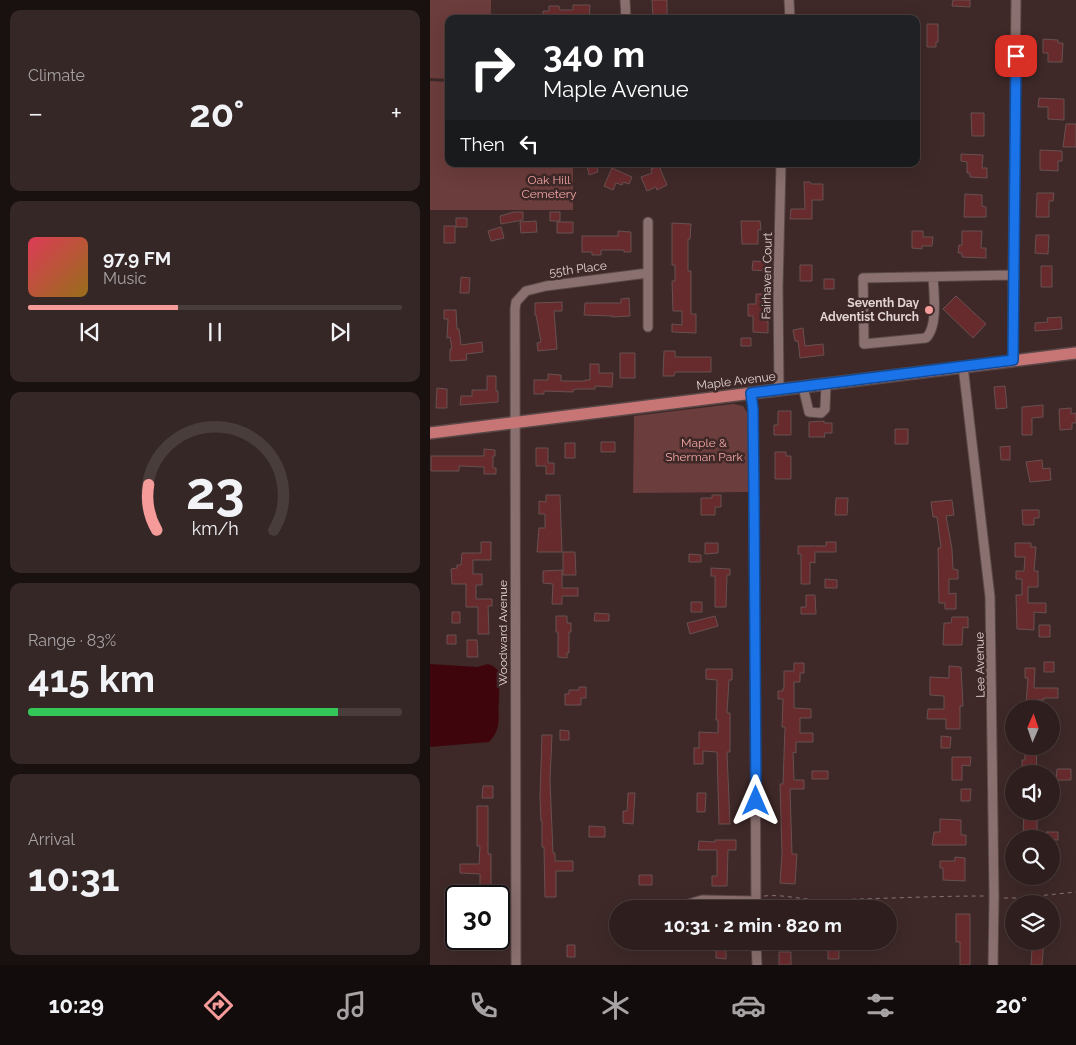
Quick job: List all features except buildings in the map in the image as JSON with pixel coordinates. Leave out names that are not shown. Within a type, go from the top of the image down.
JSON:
[{"type":"main road","name":"Maple Avenue","points":[[430,433],[1076,352]]},
{"type":"street","points":[[625,0],[626,15]]},
{"type":"street","points":[[789,0],[790,15]]},
{"type":"street","points":[[1013,360],[1016,0]]},
{"type":"street","name":"Fairhaven Court","points":[[779,390],[778,288],[781,167]]},
{"type":"street","points":[[648,222],[648,327]]},
{"type":"street","name":"55th Place","points":[[516,302],[526,291],[546,286],[648,273]]},
{"type":"street","points":[[933,277],[934,318],[931,334],[926,338],[864,344],[862,278],[1013,275]]},
{"type":"street","name":"Woodward Avenue","points":[[516,302],[516,965]]},
{"type":"street","name":"Lee Avenue","points":[[963,366],[990,597],[994,897],[993,965]]},
{"type":"street","points":[[803,387],[809,412],[821,413],[825,409],[826,384]]},
{"type":"street","points":[[751,393],[753,409],[758,900]]},
{"type":"street","points":[[756,950],[757,965]]},
{"type":"path","points":[[999,897],[1018,898],[1076,892]]},
{"type":"path","points":[[768,900],[787,896],[817,900],[990,896]]},
{"type":"green space","points":[[430,0],[491,0],[491,15],[445,15],[445,79],[430,78]]},
{"type":"green space","name":"Oak Hill Cemetery","points":[[430,81],[445,82],[445,167],[573,167],[573,210],[430,210]]},
{"type":"green space","name":"Maple & Sherman Park","points":[[733,404],[743,406],[748,414],[750,492],[633,493],[634,416]]},
{"type":"shaded area","points":[[430,664],[477,667],[488,664],[500,672],[498,727],[489,742],[430,747]]},
{"type":"place","name":"Seventh Day Adventist Church","points":[[929,310]]},
{"type":"route","points":[[756,801],[753,409],[751,393],[1013,360],[1016,56]]}]
